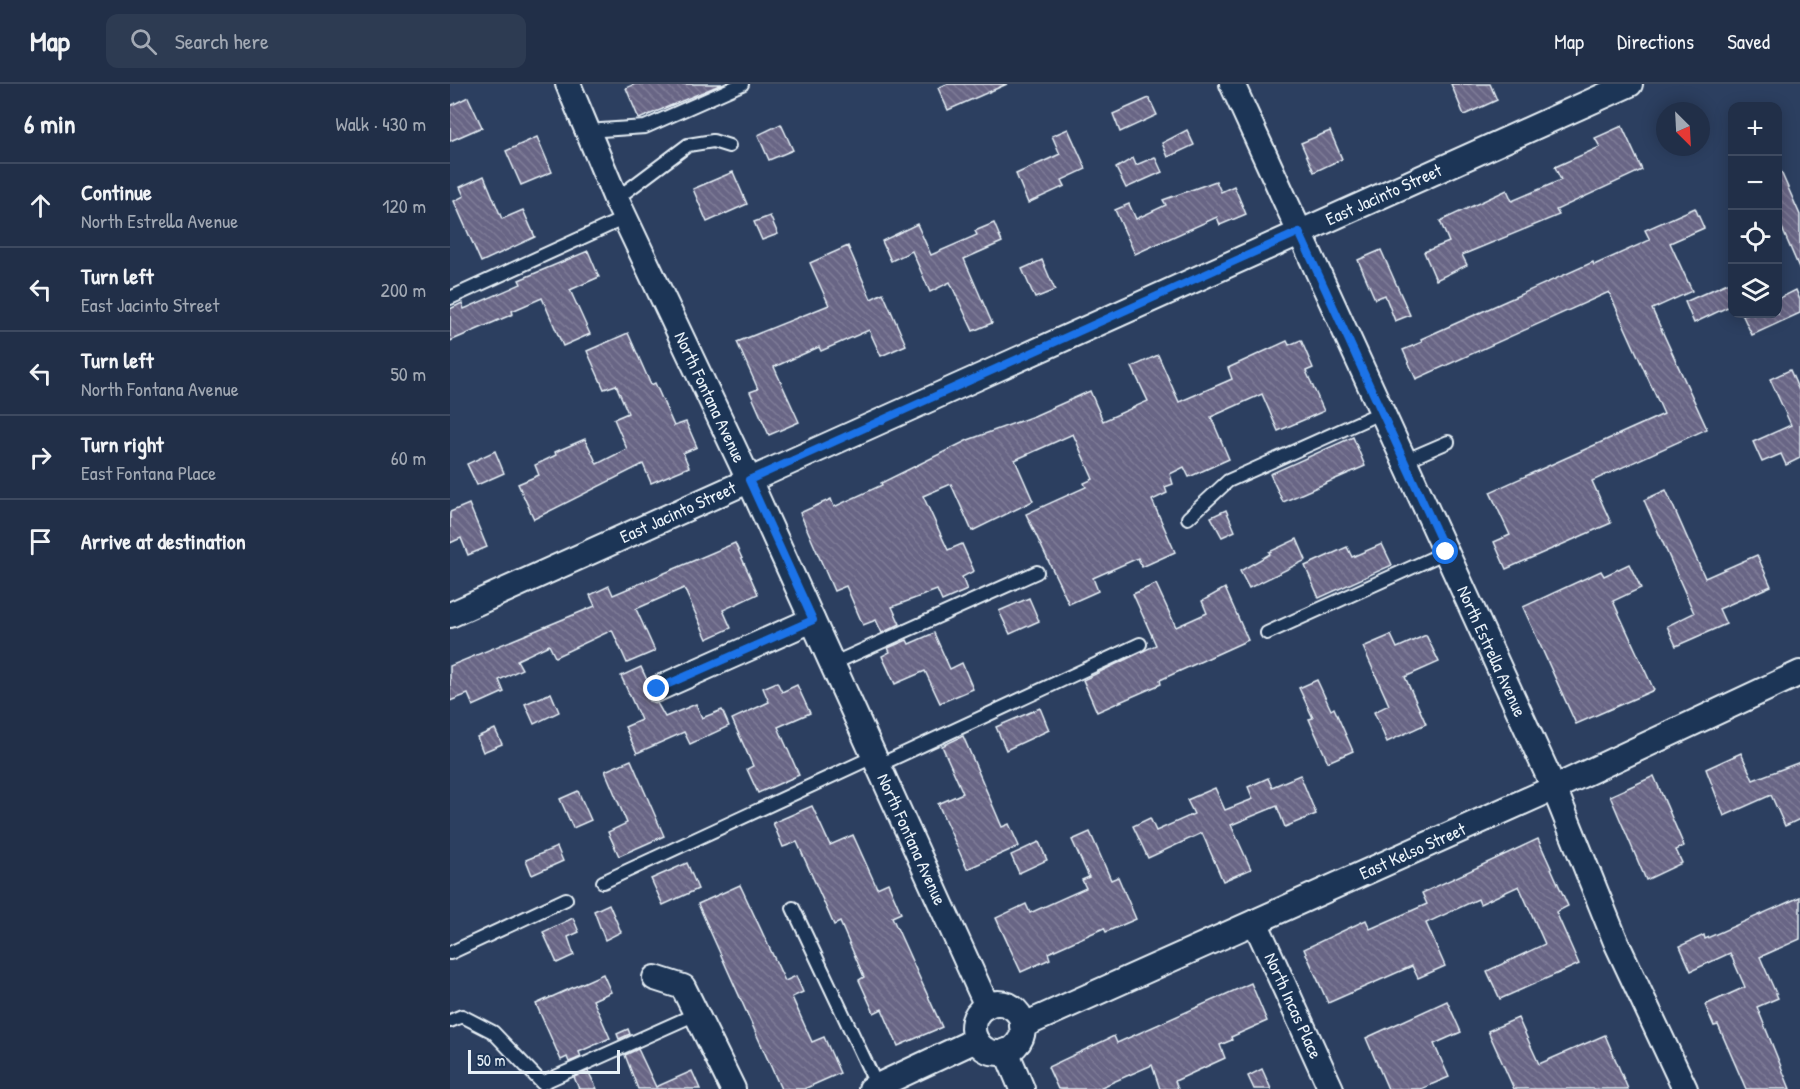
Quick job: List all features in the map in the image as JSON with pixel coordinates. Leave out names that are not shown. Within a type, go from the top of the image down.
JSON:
[{"type":"street","name":"North Fontana Avenue","points":[[567,84],[621,209],[749,480],[987,1006]]},
{"type":"street","name":"North Estrella Avenue","points":[[1232,84],[1554,788],[1616,942],[1685,1089]]},
{"type":"street","name":"East Jacinto Street","points":[[450,615],[1630,84]]},
{"type":"street","points":[[657,689],[813,620]]},
{"type":"street","name":"East Kelso Street","points":[[1022,1026],[1554,788],[1800,674]]},
{"type":"street","name":"North Incas Place","points":[[1255,922],[1331,1089]]},
{"type":"street","points":[[655,978],[683,987],[733,1089]]},
{"type":"street","points":[[1001,1003],[1009,1005],[1016,1011],[1022,1026],[1018,1041],[1006,1051],[991,1052],[976,1040],[973,1029],[974,1020],[987,1006],[1001,1003]]},
{"type":"street","points":[[874,1088],[976,1040]]},
{"type":"street","points":[[1006,1051],[1022,1089]]},
{"type":"lane","points":[[590,134],[601,130],[645,127],[742,84]]},
{"type":"lane","points":[[450,298],[621,209],[688,145],[713,141],[729,146]]},
{"type":"lane","points":[[1188,518],[1228,482],[1382,412]]},
{"type":"lane","points":[[1404,460],[1448,441]]},
{"type":"lane","points":[[1267,633],[1446,552]]},
{"type":"lane","points":[[832,664],[1037,572]]},
{"type":"lane","points":[[603,882],[1140,644]]},
{"type":"lane","points":[[450,953],[566,899]]},
{"type":"lane","points":[[794,908],[874,1088]]},
{"type":"lane","points":[[450,1021],[462,1016],[493,1032],[542,1083],[696,1014]]},
{"type":"building","points":[[635,84],[722,84],[639,119],[626,88]]},
{"type":"building","points":[[947,84],[1007,84],[948,110],[938,88]]},
{"type":"building","points":[[1451,84],[1490,84],[1497,100],[1464,115]]},
{"type":"building","points":[[468,97],[482,127],[450,141],[450,106]]},
{"type":"building","points":[[1149,98],[1157,115],[1120,132],[1113,114]]},
{"type":"building","points":[[781,124],[793,150],[769,160],[758,135]]},
{"type":"building","points":[[1622,126],[1642,170],[1556,210],[1559,215],[1462,255],[1467,265],[1436,280],[1424,252],[1449,242],[1440,221],[1507,190],[1512,201],[1561,180],[1555,167],[1600,147],[1595,138]]},
{"type":"building","points":[[1068,129],[1086,169],[1062,180],[1065,186],[1028,203],[1016,174],[1060,154],[1052,136]]},
{"type":"building","points":[[1187,130],[1194,145],[1168,157],[1162,143]]},
{"type":"building","points":[[1330,131],[1342,159],[1314,172],[1301,143]]},
{"type":"building","points":[[537,137],[552,172],[521,185],[506,151]]},
{"type":"building","points":[[1155,157],[1162,172],[1126,188],[1116,168],[1133,158],[1136,165]]},
{"type":"building","points":[[733,172],[747,204],[707,222],[693,189]]},
{"type":"building","points":[[1782,174],[1800,215],[1800,270],[1782,228]]},
{"type":"building","points":[[484,176],[502,219],[523,210],[535,237],[481,262],[454,201],[464,196],[460,187]]},
{"type":"building","points":[[1216,181],[1221,192],[1234,186],[1246,214],[1220,225],[1217,217],[1135,254],[1115,210],[1129,204],[1136,219],[1166,205],[1163,200]]},
{"type":"building","points":[[1695,208],[1704,228],[1670,243],[1692,291],[1652,309],[1707,429],[1592,481],[1611,523],[1506,569],[1494,542],[1510,535],[1490,492],[1664,414],[1609,292],[1416,379],[1403,350],[1422,342],[1421,339],[1593,262],[1594,265],[1650,240],[1645,230]]},
{"type":"building","points":[[770,216],[778,234],[762,240],[754,222]]},
{"type":"building","points":[[994,223],[1002,242],[964,259],[992,323],[973,331],[950,282],[930,292],[912,251],[891,261],[882,241],[917,224],[931,255],[977,235],[975,231]]},
{"type":"building","points":[[848,246],[871,299],[883,293],[906,345],[881,356],[869,330],[821,351],[819,347],[774,367],[799,422],[769,435],[750,392],[758,389],[737,342],[829,305],[810,263]]},
{"type":"building","points":[[1381,250],[1410,315],[1395,321],[1385,295],[1375,299],[1358,260]]},
{"type":"building","points":[[588,251],[599,277],[570,290],[590,334],[563,346],[542,298],[512,311],[513,314],[450,341],[450,309],[462,303],[464,309],[521,284],[519,280]]},
{"type":"building","points":[[1042,260],[1055,290],[1035,298],[1022,269]]},
{"type":"building","points":[[1728,283],[1728,307],[1694,323],[1685,302]]},
{"type":"building","points":[[1796,290],[1800,300],[1800,313],[1752,335],[1744,318],[1782,318],[1782,297]]},
{"type":"building","points":[[628,333],[651,385],[655,383],[674,426],[686,422],[697,447],[683,453],[689,467],[651,483],[643,464],[534,519],[518,484],[539,475],[535,465],[556,455],[555,452],[585,439],[597,464],[627,449],[614,419],[628,413],[616,385],[604,389],[587,351]]},
{"type":"building","points":[[1301,340],[1313,368],[1306,371],[1324,411],[1278,431],[1262,394],[1211,417],[1229,459],[1189,477],[1184,467],[1170,474],[1173,484],[1165,487],[1167,493],[1152,500],[1175,552],[1142,567],[1138,558],[1093,578],[1098,591],[1069,604],[1026,514],[1086,487],[1084,483],[1093,479],[1073,434],[1015,460],[1033,501],[972,531],[951,484],[923,496],[948,550],[962,544],[974,571],[962,577],[967,590],[942,601],[937,590],[892,607],[900,624],[882,633],[876,620],[863,625],[846,586],[834,591],[800,513],[831,499],[834,507],[968,440],[1034,416],[1090,391],[1103,421],[1148,401],[1132,367],[1158,355],[1179,402],[1232,379],[1228,368],[1287,341],[1289,345]]},
{"type":"building","points":[[1790,370],[1800,393],[1800,458],[1786,465],[1781,454],[1762,462],[1753,442],[1791,425],[1770,379]]},
{"type":"building","points":[[1353,437],[1365,466],[1283,502],[1270,474]]},
{"type":"building","points":[[495,451],[504,473],[477,485],[467,464]]},
{"type":"building","points":[[1666,490],[1705,578],[1757,555],[1771,586],[1719,609],[1726,624],[1676,646],[1667,626],[1694,613],[1644,500]]},
{"type":"building","points":[[469,504],[487,547],[468,555],[461,538],[450,543],[450,512]]},
{"type":"building","points":[[1226,510],[1235,531],[1222,537],[1211,517]]},
{"type":"building","points":[[1297,539],[1306,560],[1249,588],[1240,571],[1270,554],[1269,552]]},
{"type":"building","points":[[735,543],[758,594],[723,610],[731,628],[707,639],[684,588],[636,609],[655,651],[627,663],[612,630],[555,657],[549,645],[517,660],[522,669],[499,680],[504,692],[473,706],[468,694],[450,701],[450,666],[595,606],[590,595],[609,586],[613,595]]},
{"type":"building","points":[[1382,544],[1392,565],[1319,598],[1305,566],[1347,547],[1352,557]]},
{"type":"building","points":[[1629,564],[1641,588],[1613,601],[1654,690],[1576,724],[1523,607],[1601,571],[1604,576]]},
{"type":"building","points":[[1156,584],[1176,627],[1207,613],[1202,601],[1225,588],[1248,640],[1160,680],[1161,684],[1097,712],[1083,680],[1156,645],[1133,594]]},
{"type":"building","points":[[1029,598],[1039,621],[1010,634],[999,611]]},
{"type":"building","points":[[934,633],[950,669],[962,663],[973,689],[940,703],[925,671],[895,684],[882,656],[890,652],[888,648],[907,640],[909,644]]},
{"type":"building","points":[[1391,635],[1397,648],[1426,635],[1439,662],[1405,677],[1426,724],[1387,742],[1374,712],[1389,705],[1363,647]]},
{"type":"building","points":[[641,667],[647,680],[643,687],[644,695],[649,701],[657,703],[665,717],[696,704],[702,718],[722,710],[729,726],[690,744],[684,732],[637,753],[625,727],[641,720],[621,676]]},
{"type":"building","points":[[1317,680],[1331,710],[1334,708],[1353,751],[1328,762],[1309,719],[1313,718],[1299,688]]},
{"type":"building","points":[[777,682],[782,692],[797,685],[810,713],[778,727],[799,775],[758,793],[747,769],[753,766],[732,719],[769,702],[763,688]]},
{"type":"building","points":[[551,693],[559,712],[534,724],[525,704]]},
{"type":"building","points":[[1040,708],[1049,730],[1006,750],[996,727]]},
{"type":"building","points":[[495,729],[502,744],[483,752],[477,737]]},
{"type":"building","points":[[963,736],[1002,827],[1009,824],[1019,846],[967,869],[938,804],[963,793],[942,746]]},
{"type":"building","points":[[1741,753],[1753,780],[1800,762],[1800,819],[1785,826],[1771,795],[1724,816],[1706,769]]},
{"type":"building","points":[[631,760],[664,836],[619,856],[608,832],[627,823],[605,771]]},
{"type":"building","points":[[1300,775],[1316,814],[1285,827],[1277,806],[1231,825],[1251,869],[1223,881],[1202,833],[1148,858],[1133,826],[1150,818],[1156,831],[1194,814],[1187,800],[1215,788],[1225,810],[1253,799],[1248,787],[1268,778],[1272,787]]},
{"type":"building","points":[[1654,776],[1684,846],[1676,850],[1682,863],[1646,880],[1610,796]]},
{"type":"building","points":[[578,791],[591,820],[573,828],[560,799]]},
{"type":"building","points":[[812,806],[830,845],[853,835],[877,888],[888,883],[901,913],[892,917],[942,1027],[898,1046],[882,1009],[874,1013],[859,980],[864,977],[840,922],[834,925],[797,842],[783,847],[773,823]]},
{"type":"building","points":[[1090,832],[1111,880],[1118,877],[1136,919],[1106,932],[1104,928],[1048,953],[1050,959],[1021,972],[996,918],[1026,904],[1030,913],[1086,888],[1082,880],[1089,877],[1072,840]]},
{"type":"building","points":[[1538,839],[1568,906],[1556,912],[1579,964],[1500,999],[1487,971],[1545,944],[1519,886],[1480,904],[1478,899],[1426,923],[1445,966],[1418,978],[1412,966],[1328,1003],[1304,949],[1366,920],[1370,929],[1427,904],[1422,893]]},
{"type":"building","points":[[1039,842],[1047,860],[1019,873],[1011,855]]},
{"type":"building","points":[[557,847],[563,861],[532,875],[526,860]]},
{"type":"building","points":[[687,863],[698,889],[663,905],[651,879]]},
{"type":"building","points":[[740,885],[785,981],[796,976],[803,992],[792,997],[812,1042],[824,1037],[840,1073],[804,1089],[781,1089],[698,904]]},
{"type":"building","points":[[1800,897],[1800,939],[1760,957],[1778,998],[1757,1007],[1790,1089],[1746,1089],[1718,1025],[1714,1026],[1705,1005],[1745,987],[1730,953],[1691,971],[1680,946],[1704,935],[1705,939]]},
{"type":"building","points":[[609,904],[621,932],[605,940],[594,911]]},
{"type":"building","points":[[573,918],[579,932],[568,937],[574,955],[557,963],[543,932]]},
{"type":"building","points":[[603,974],[611,992],[593,1000],[610,1038],[579,1052],[581,1057],[569,1062],[567,1057],[561,1060],[536,1004]]},
{"type":"building","points":[[1251,983],[1267,1021],[1231,1037],[1232,1040],[1220,1045],[1225,1058],[1175,1081],[1178,1089],[1160,1089],[1152,1065],[1097,1089],[1058,1089],[1048,1067],[1114,1036],[1117,1043]]},
{"type":"building","points":[[1447,1001],[1461,1032],[1434,1044],[1449,1077],[1421,1089],[1388,1089],[1366,1038]]},
{"type":"building","points":[[1518,1018],[1539,1064],[1605,1035],[1628,1089],[1514,1089],[1488,1031]]},
{"type":"building","points":[[628,1029],[630,1034],[619,1039],[617,1034]]},
{"type":"building","points":[[638,1049],[656,1087],[692,1071],[700,1089],[638,1089],[625,1055]]},
{"type":"building","points":[[1262,1069],[1271,1089],[1254,1089],[1248,1076]]},
{"type":"building","points":[[588,1071],[597,1089],[579,1089],[574,1077]]},
{"type":"route","points":[[657,689],[813,620],[749,480],[1299,232],[1446,552]]}]
